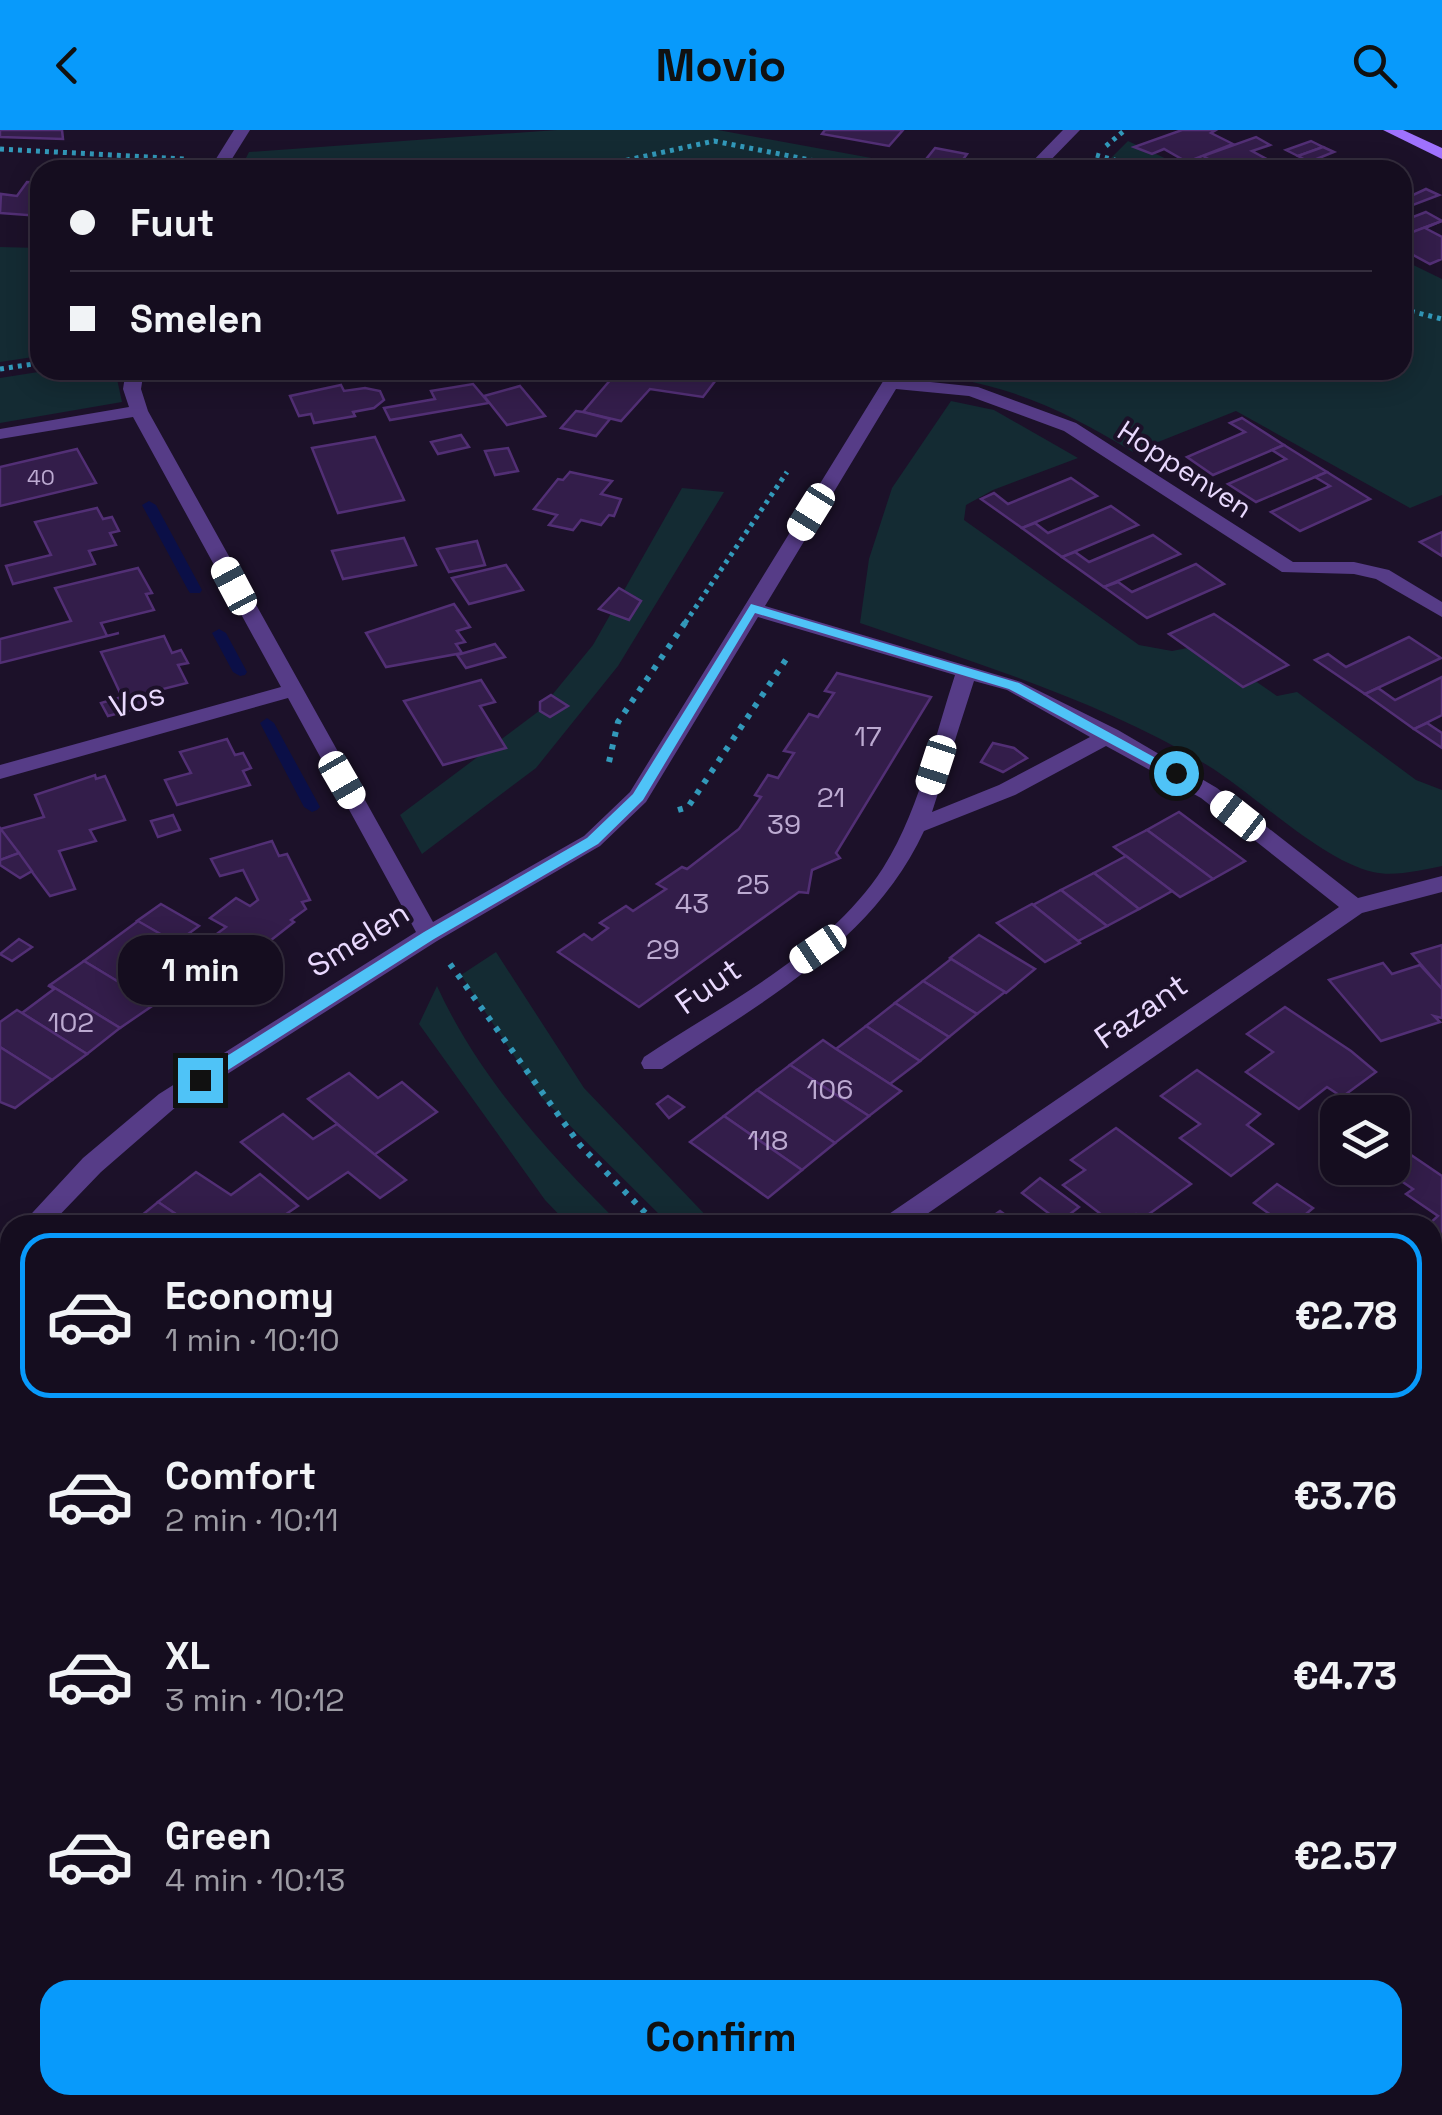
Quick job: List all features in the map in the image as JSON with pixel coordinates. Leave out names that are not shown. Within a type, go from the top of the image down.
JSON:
[{"type":"street","points":[[224,160],[242,130]]},
{"type":"street","points":[[1040,160],[1072,130]]},
{"type":"street","points":[[1391,130],[1442,154]]},
{"type":"street","points":[[1036,160],[1039,136]]},
{"type":"street","points":[[133,380],[139,411],[429,935]]},
{"type":"street","name":"Smelen","points":[[44,1215],[92,1165],[168,1100],[429,935],[592,841],[638,797],[893,380]]},
{"type":"street","name":"Hoppenven","points":[[916,380],[972,391],[1070,427],[1289,568],[1354,568],[1382,574],[1442,612]]},
{"type":"street","points":[[0,434],[139,411]]},
{"type":"street","points":[[751,608],[1014,686],[1209,792],[1354,907]]},
{"type":"street","name":"Fuut","points":[[652,1064],[818,949],[889,876],[916,826],[966,672]]},
{"type":"street","name":"Vos","points":[[0,772],[290,690]]},
{"type":"street","points":[[916,826],[1007,790],[1110,735]]},
{"type":"street","name":"Fazant","points":[[907,1215],[1354,907],[1442,884]]},
{"type":"path","points":[[628,160],[714,141],[810,160]]},
{"type":"path","points":[[0,149],[142,160]]},
{"type":"path","points":[[1095,154],[1116,160]]},
{"type":"path","points":[[1412,312],[1442,320]]},
{"type":"path","points":[[0,369],[30,365]]},
{"type":"path","points":[[608,766],[618,722],[796,458]]},
{"type":"path","points":[[429,935],[580,1145],[647,1215]]},
{"type":"shaded area","points":[[557,130],[718,130],[882,160],[245,160],[249,152]]},
{"type":"shaded area","points":[[1128,141],[1169,160],[1109,160]]},
{"type":"shaded area","points":[[0,247],[30,248],[30,358],[0,362]]},
{"type":"shaded area","points":[[1412,264],[1442,279],[1442,495],[1410,508],[1236,411],[1133,452],[1048,406],[961,380],[1412,380]]},
{"type":"shaded area","points":[[30,373],[30,380],[117,380],[122,402],[0,423],[0,378]]},
{"type":"shaded area","points":[[951,401],[994,410],[1078,458],[993,490],[966,505],[964,520],[1139,645],[1172,651],[1203,645],[1277,696],[1297,692],[1416,780],[1442,790],[1442,866],[1390,874],[1353,865],[1310,841],[1207,765],[1124,721],[1037,685],[860,623],[869,559],[892,488]]},
{"type":"shaded area","points":[[682,488],[724,492],[618,666],[536,768],[422,854],[400,815],[539,711],[593,645]]},
{"type":"shaded area","points":[[496,952],[584,1088],[705,1215],[660,1215],[541,1097],[461,975]]},
{"type":"shaded area","points":[[437,986],[495,1083],[568,1171],[611,1215],[559,1215],[419,1024]]},
{"type":"building","points":[[0,130],[62,130],[63,139],[0,137]]},
{"type":"building","points":[[825,130],[903,130],[889,146],[822,134]]},
{"type":"building","points":[[1182,130],[1216,130],[1211,133],[1233,144],[1192,160],[1183,160],[1164,149],[1152,154],[1134,147]]},
{"type":"building","points":[[1256,137],[1270,145],[1252,151],[1269,160],[1210,160],[1203,156]]},
{"type":"building","points":[[1311,141],[1323,147],[1298,156],[1286,150]]},
{"type":"building","points":[[1323,147],[1334,152],[1314,160],[1298,156]]},
{"type":"building","points":[[935,148],[967,154],[963,160],[925,160]]},
{"type":"building","points":[[30,182],[30,215],[0,213],[1,194],[17,196]]},
{"type":"building","points":[[1426,189],[1439,195],[1413,205],[1412,195]]},
{"type":"building","points":[[1426,212],[1442,221],[1412,232],[1412,217]]},
{"type":"building","points":[[1442,221],[1425,228],[1442,237],[1442,259],[1430,264],[1412,254],[1412,232]]},
{"type":"building","points":[[610,380],[716,380],[703,397],[650,389],[621,421],[583,412]]},
{"type":"building","points":[[473,384],[489,403],[390,420],[384,408],[435,399],[431,391]]},
{"type":"building","points":[[341,385],[344,391],[380,391],[384,400],[374,408],[353,412],[355,416],[314,423],[311,414],[299,416],[290,396]]},
{"type":"building","points":[[520,386],[545,416],[507,425],[484,396]]},
{"type":"building","points":[[576,411],[610,419],[596,436],[561,428]]},
{"type":"building","points":[[1242,418],[1284,445],[1213,475],[1187,457],[1245,432],[1230,423]]},
{"type":"building","points":[[461,435],[469,447],[438,454],[431,442]]},
{"type":"building","points":[[375,437],[404,500],[338,513],[312,448]]},
{"type":"building","points":[[1284,445],[1327,472],[1256,502],[1228,484],[1286,459],[1272,450]]},
{"type":"building","points":[[508,448],[518,471],[495,475],[485,451]]},
{"type":"building","points":[[77,449],[96,483],[0,506],[0,467]]},
{"type":"building","points":[[570,472],[612,481],[601,494],[621,499],[614,516],[609,515],[601,525],[581,520],[573,530],[549,525],[557,515],[534,509],[558,479],[563,480]]},
{"type":"building","points":[[1327,472],[1370,499],[1300,531],[1271,512],[1330,486],[1315,477]]},
{"type":"building","points":[[1071,478],[1097,496],[1022,528],[981,499],[994,493],[1008,504]]},
{"type":"building","points":[[1111,506],[1138,525],[1062,557],[1022,528],[1035,523],[1048,533]]},
{"type":"building","points":[[97,508],[103,519],[112,517],[119,531],[110,533],[116,545],[89,551],[95,564],[13,584],[6,566],[51,555],[35,522]]},
{"type":"building","points":[[1442,532],[1442,556],[1420,542]]},
{"type":"building","points":[[1153,535],[1180,554],[1104,587],[1062,557],[1075,552],[1089,562]]},
{"type":"building","points":[[404,538],[416,565],[343,579],[332,551]]},
{"type":"building","points":[[477,541],[485,565],[449,572],[437,549]]},
{"type":"building","points":[[1196,564],[1224,584],[1147,618],[1104,587],[1118,582],[1132,592]]},
{"type":"building","points":[[506,565],[523,590],[469,604],[452,578]]},
{"type":"building","points":[[138,568],[152,593],[146,594],[154,610],[101,623],[107,636],[119,633],[0,663],[0,639],[71,621],[55,588]]},
{"type":"building","points":[[619,588],[641,601],[629,620],[599,609]]},
{"type":"building","points":[[454,604],[470,627],[457,631],[465,642],[456,644],[462,653],[386,667],[366,633]]},
{"type":"building","points":[[1214,614],[1288,665],[1243,687],[1169,634]]},
{"type":"building","points":[[164,636],[172,653],[181,650],[188,663],[178,665],[187,683],[155,691],[161,702],[108,716],[101,703],[122,697],[101,652]]},
{"type":"building","points":[[1409,637],[1441,658],[1365,694],[1315,660],[1328,654],[1346,667]]},
{"type":"building","points":[[495,644],[505,657],[466,668],[457,655]]},
{"type":"building","points":[[837,673],[931,697],[836,853],[840,858],[812,870],[808,893],[799,892],[639,1007],[558,952],[584,934],[592,940],[608,928],[600,923],[626,906],[633,911],[666,889],[657,884],[682,867],[687,869],[739,829],[761,797],[755,795],[768,775],[778,778],[794,753],[784,751],[809,714],[818,717],[834,693],[825,691]]},
{"type":"building","points":[[1442,677],[1442,715],[1414,729],[1365,694],[1378,688],[1395,700]]},
{"type":"building","points":[[481,680],[495,702],[480,706],[506,748],[443,765],[404,701]]},
{"type":"building","points":[[551,695],[568,706],[550,717],[540,711],[540,702]]},
{"type":"building","points":[[1427,723],[1442,733],[1442,748],[1414,729]]},
{"type":"building","points":[[227,739],[235,755],[243,753],[251,768],[243,771],[250,785],[177,805],[165,780],[191,773],[180,752]]},
{"type":"building","points":[[993,743],[1014,748],[1027,758],[1003,772],[981,762]]},
{"type":"building","points":[[95,775],[96,779],[105,776],[125,820],[90,830],[96,841],[59,851],[75,889],[50,896],[0,829],[44,817],[35,795]]},
{"type":"building","points":[[1179,812],[1245,861],[1213,879],[1147,830]]},
{"type":"building","points":[[173,815],[180,830],[158,837],[151,821]]},
{"type":"building","points":[[0,828],[19,853],[0,860]]},
{"type":"building","points":[[1147,830],[1213,879],[1180,897],[1114,847]]},
{"type":"building","points":[[272,841],[279,856],[287,854],[310,900],[302,902],[306,909],[291,920],[294,922],[261,948],[250,941],[238,950],[214,936],[226,927],[210,918],[236,898],[250,906],[258,900],[243,870],[220,876],[211,859]]},
{"type":"building","points":[[19,853],[32,871],[20,878],[0,865],[0,860]]},
{"type":"building","points":[[1126,856],[1172,891],[1139,909],[1094,873]]},
{"type":"building","points":[[1094,873],[1139,909],[1107,926],[1061,890]]},
{"type":"building","points":[[1061,890],[1107,926],[1078,941],[1033,905]]},
{"type":"building","points":[[161,904],[199,926],[176,943],[137,921]]},
{"type":"building","points":[[1032,904],[1080,943],[1045,962],[997,923]]},
{"type":"building","points":[[138,921],[176,943],[155,958],[189,978],[155,1004],[84,961]]},
{"type":"building","points":[[979,935],[1035,969],[1006,993],[950,958]]},
{"type":"building","points":[[19,939],[32,947],[12,961],[0,954]]},
{"type":"building","points":[[1442,945],[1442,989],[1412,954]]},
{"type":"building","points":[[951,959],[1005,992],[977,1014],[923,981]]},
{"type":"building","points":[[84,961],[155,1004],[120,1028],[50,985]]},
{"type":"building","points":[[1383,963],[1392,974],[1420,965],[1442,989],[1442,1018],[1434,1016],[1440,1022],[1381,1041],[1329,980]]},
{"type":"building","points":[[923,981],[977,1014],[949,1037],[895,1003]]},
{"type":"building","points":[[49,986],[120,1028],[87,1054],[22,1013],[54,989]]},
{"type":"building","points":[[895,1003],[949,1037],[920,1061],[866,1026]]},
{"type":"building","points":[[1285,1007],[1376,1072],[1345,1095],[1327,1087],[1299,1109],[1246,1072],[1273,1052],[1247,1034]]},
{"type":"building","points":[[17,1010],[87,1054],[52,1080],[0,1047],[0,1022]]},
{"type":"building","points":[[866,1026],[920,1061],[890,1084],[836,1049]]},
{"type":"building","points":[[823,1040],[901,1091],[869,1116],[790,1065]]},
{"type":"building","points":[[0,1047],[52,1080],[15,1108],[0,1102]]},
{"type":"building","points":[[790,1065],[869,1116],[835,1143],[757,1090]]},
{"type":"building","points":[[1197,1070],[1260,1114],[1247,1125],[1273,1144],[1231,1176],[1180,1138],[1200,1124],[1161,1096]]},
{"type":"building","points":[[349,1073],[378,1098],[402,1082],[437,1112],[374,1155],[308,1099]]},
{"type":"building","points":[[757,1090],[835,1143],[802,1170],[724,1116]]},
{"type":"building","points":[[668,1096],[684,1107],[669,1118],[657,1104]]},
{"type":"building","points":[[283,1114],[313,1139],[337,1124],[406,1180],[380,1198],[348,1172],[308,1199],[241,1142]]},
{"type":"building","points":[[724,1116],[802,1170],[768,1198],[690,1142]]},
{"type":"building","points":[[1116,1128],[1191,1184],[1148,1215],[1102,1215],[1063,1185],[1085,1170],[1071,1160]]},
{"type":"building","points":[[1410,1154],[1442,1176],[1442,1215],[1406,1194],[1413,1189],[1407,1185]]},
{"type":"building","points":[[196,1172],[231,1195],[260,1174],[298,1206],[285,1215],[177,1215],[158,1202]]},
{"type":"building","points":[[1040,1178],[1079,1207],[1069,1215],[1051,1215],[1022,1193]]},
{"type":"building","points":[[1277,1184],[1313,1208],[1305,1215],[1271,1215],[1254,1203]]},
{"type":"building","points":[[158,1202],[177,1215],[142,1215]]},
{"type":"waterway","points":[[149,505],[195,590]]},
{"type":"waterway","points":[[219,633],[240,672]]},
{"type":"waterway","points":[[267,723],[312,807]]},
{"type":"route","points":[[200,1080],[429,935],[592,841],[638,797],[751,608],[1014,686],[1176,773]]}]
